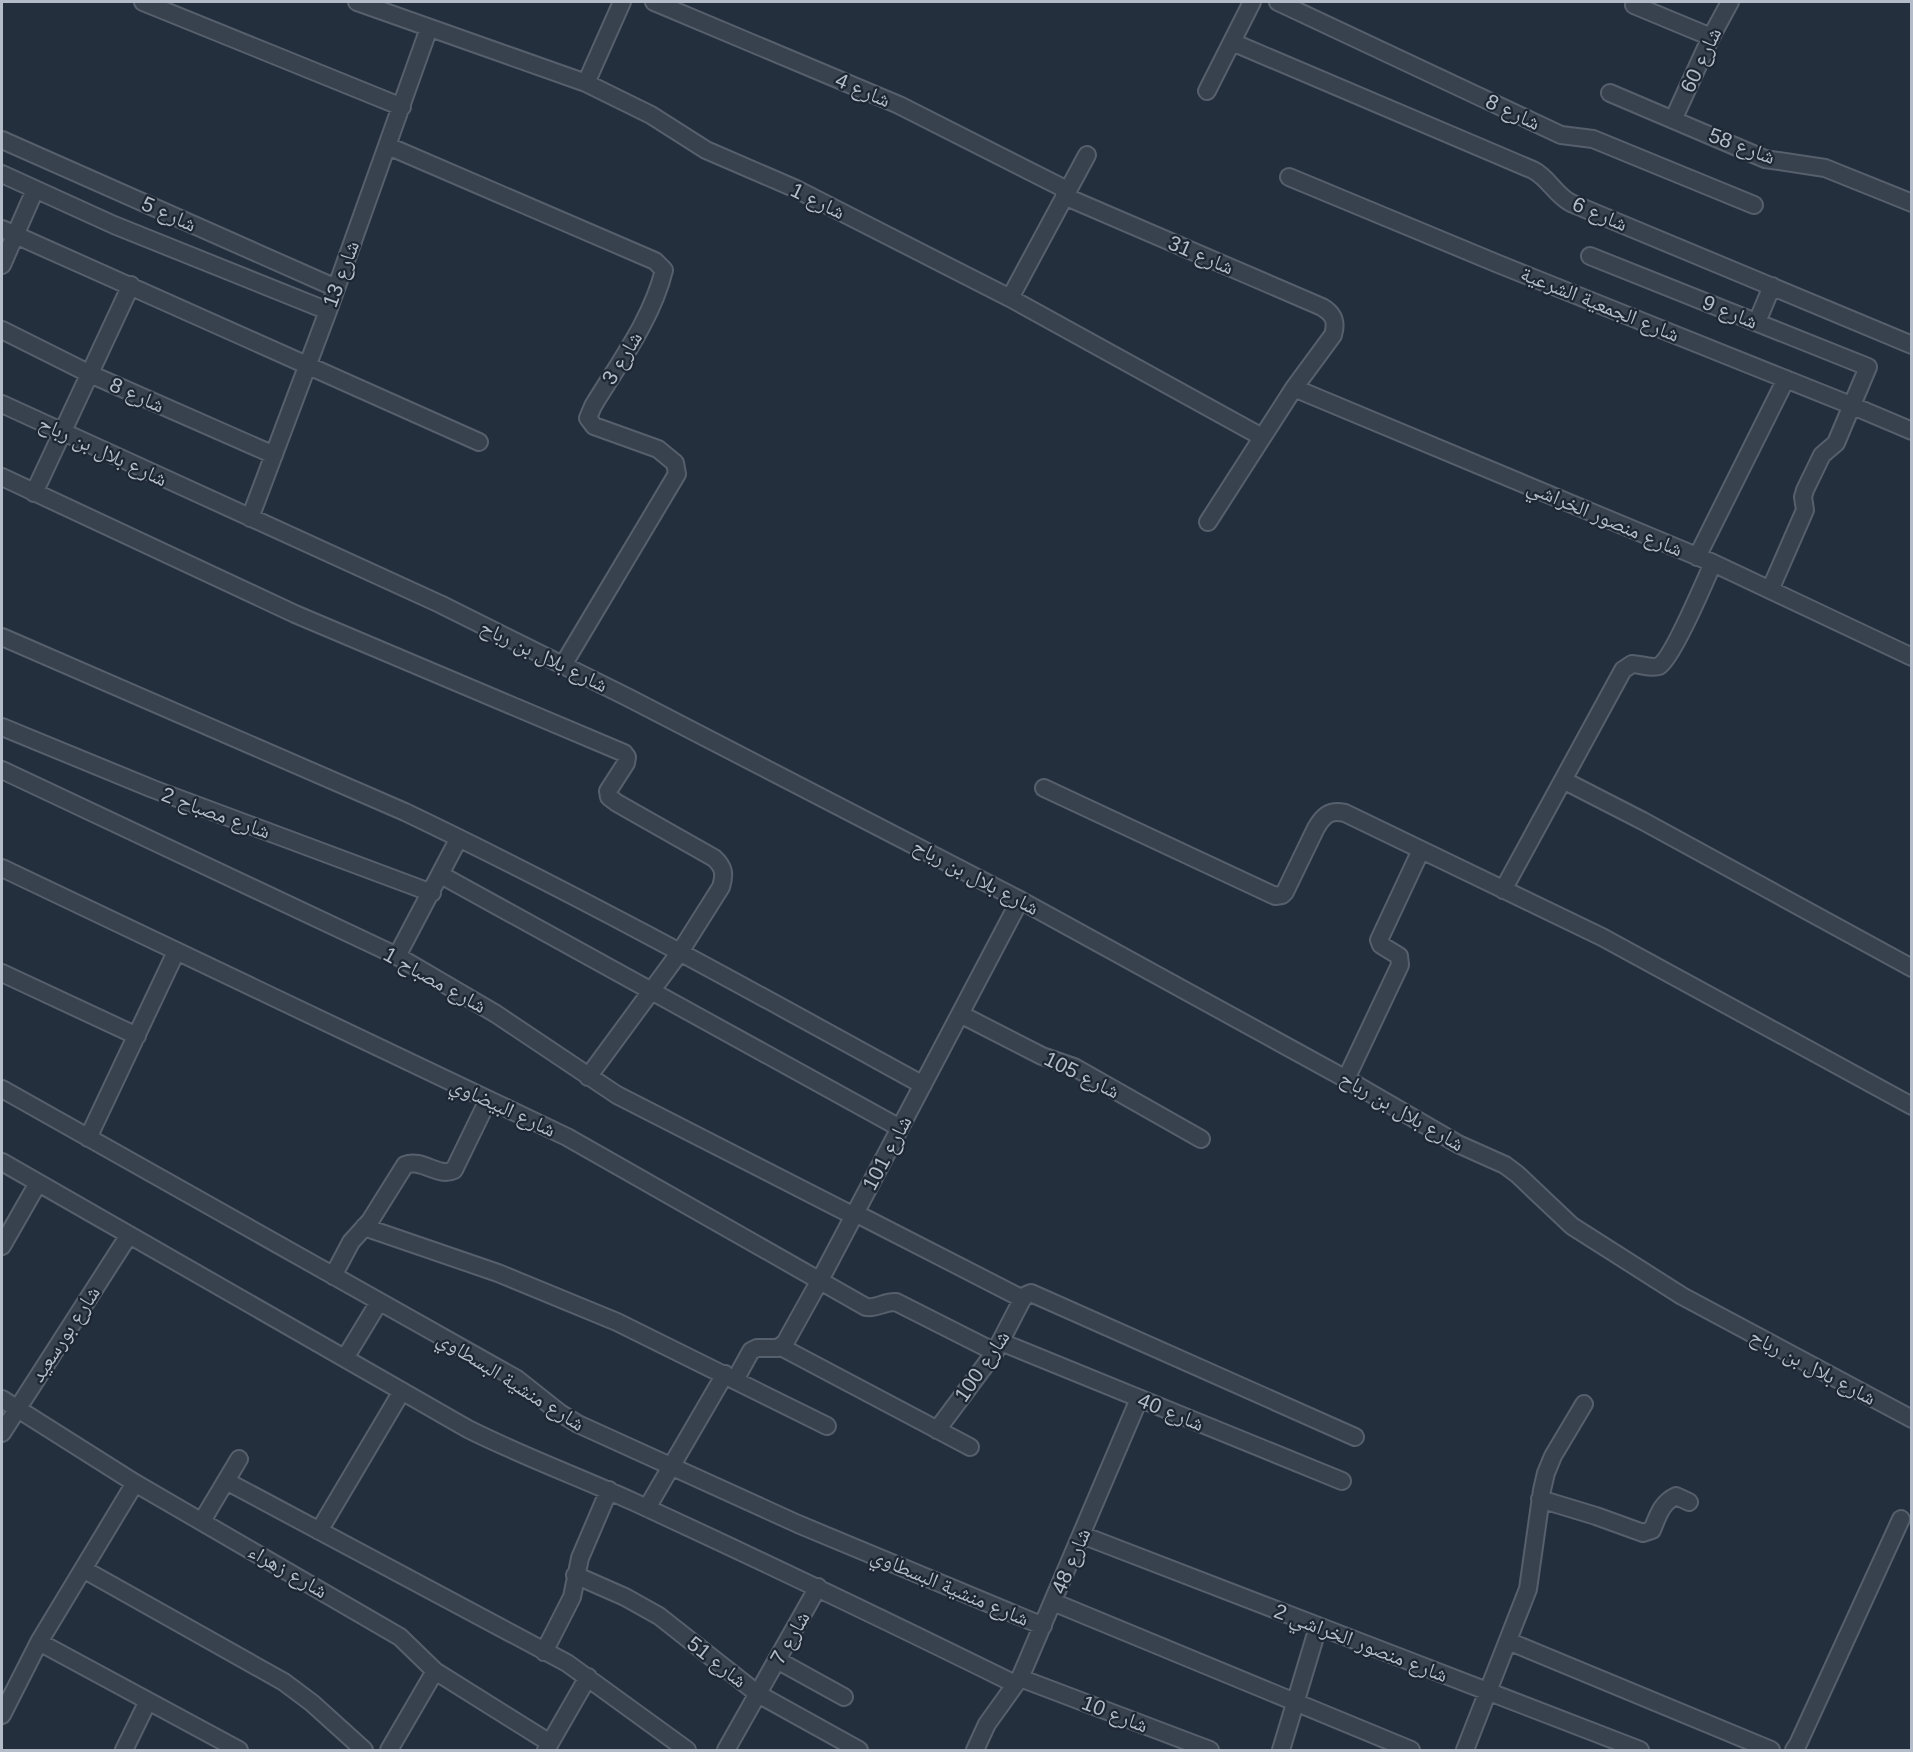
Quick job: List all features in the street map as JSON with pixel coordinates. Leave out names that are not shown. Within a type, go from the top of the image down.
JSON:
[{"type":"street","points":[[143,2],[402,107]]},
{"type":"street","name":"شارع 1","points":[[357,2],[586,83],[651,115],[706,150],[794,188],[1010,298],[1262,437]]},
{"type":"street","points":[[586,83],[622,2]]},
{"type":"street","name":"شارع 4","points":[[654,2],[899,105],[1065,193]]},
{"type":"street","points":[[1207,92],[1252,2]]},
{"type":"street","name":"شارع 8","points":[[1278,2],[1561,135],[1593,139],[1754,205]]},
{"type":"street","name":"شارع 60","points":[[1673,120],[1730,2]]},
{"type":"street","points":[[1634,5],[1711,38]]},
{"type":"street","name":"شارع 13","points":[[250,518],[328,311],[429,28]]},
{"type":"street","name":"شارع 6","points":[[1232,42],[1533,170],[1547,179],[1563,199],[1911,345]]},
{"type":"street","name":"شارع 58","points":[[1610,93],[1765,159],[1825,168],[1911,203]]},
{"type":"street","name":"شارع 5","points":[[2,140],[336,288]]},
{"type":"street","name":"شارع 3","points":[[388,146],[655,261],[664,270],[661,285],[636,336],[588,418],[594,426],[658,449],[675,463],[677,474],[562,665]]},
{"type":"street","points":[[1010,298],[1087,155]]},
{"type":"street","points":[[2,174],[114,225],[328,311]]},
{"type":"street","name":"شارع الجمعية الشرعية","points":[[1289,177],[1911,431]]},
{"type":"street","points":[[2,265],[8,232],[35,190]]},
{"type":"street","name":"شارع 31","points":[[1065,193],[1329,312],[1334,318],[1333,335],[1294,388]]},
{"type":"street","points":[[8,232],[479,442]]},
{"type":"street","name":"شارع 9","points":[[1590,256],[1869,368],[1853,406]]},
{"type":"street","points":[[34,493],[131,285]]},
{"type":"street","points":[[1757,322],[1772,286]]},
{"type":"street","name":"شارع 8","points":[[2,330],[90,374],[274,455]]},
{"type":"street","points":[[1697,557],[1786,379]]},
{"type":"street","points":[[1208,522],[1294,388]]},
{"type":"street","name":"شارع منصور الخراشي","points":[[1294,388],[1713,563],[1911,657]]},
{"type":"street","name":"شارع بلال بن رباح","points":[[2,404],[440,604],[1020,900],[1346,1079],[1458,1144],[1505,1165],[1572,1226],[1682,1296],[1911,1419]]},
{"type":"street","points":[[1770,590],[1805,510],[1804,490],[1822,455],[1836,443],[1853,406]]},
{"type":"street","points":[[2,477],[294,614],[624,753],[627,757],[626,763],[608,791],[609,797],[714,858],[722,866],[725,876],[721,887],[680,952],[588,1077]]},
{"type":"street","points":[[1503,890],[1623,670],[1632,664],[1658,666],[1667,657],[1713,563]]},
{"type":"street","points":[[2,637],[405,812],[459,838],[680,952],[923,1085]]},
{"type":"street","name":"شارع مصباح 2","points":[[2,727],[153,789],[432,893]]},
{"type":"street","name":"شارع مصباح 1","points":[[2,770],[397,957],[496,1014],[588,1077],[651,1114],[1023,1299]]},
{"type":"street","points":[[1563,780],[1643,821],[1911,968]]},
{"type":"street","points":[[1044,788],[1275,896],[1285,892],[1322,818],[1337,811],[1345,813],[1602,937],[1911,1106]]},
{"type":"street","points":[[397,957],[459,838]]},
{"type":"street","points":[[1346,1079],[1400,965],[1399,956],[1381,945],[1379,940],[1421,850]]},
{"type":"street","name":"شارع البيضاوي","points":[[2,868],[576,1142],[866,1307],[873,1308],[886,1302],[896,1302],[998,1347]]},
{"type":"street","points":[[441,875],[900,1128]]},
{"type":"street","name":"شارع 101","points":[[781,1347],[820,1280],[1020,900]]},
{"type":"street","points":[[88,1138],[176,952]]},
{"type":"street","points":[[2,973],[137,1036]]},
{"type":"street","name":"شارع 105","points":[[960,1014],[1042,1056],[1074,1067],[1201,1139]]},
{"type":"street","name":"شارع منشية البسطاوي","points":[[2,1089],[517,1379],[560,1413],[578,1424],[798,1524],[1043,1626]]},
{"type":"street","points":[[333,1276],[351,1242],[376,1211],[405,1165],[418,1164],[444,1172],[454,1170],[488,1100]]},
{"type":"street","name":"شارع 10","points":[[2,1162],[497,1443],[609,1490],[1017,1681],[1210,1750]]},
{"type":"street","points":[[2,1246],[38,1183]]},
{"type":"street","points":[[364,1227],[520,1282],[617,1322],[827,1426]]},
{"type":"street","name":"شارع بورسعيد","points":[[2,1433],[129,1235]]},
{"type":"street","points":[[1023,1299],[1028,1294],[1035,1294],[1355,1437]]},
{"type":"street","name":"شارع 100","points":[[937,1430],[998,1347],[1023,1299]]},
{"type":"street","points":[[345,1358],[379,1302]]},
{"type":"street","points":[[646,1508],[730,1377],[751,1351],[757,1348],[781,1347],[970,1447]]},
{"type":"street","name":"شارع 40","points":[[998,1347],[1139,1399],[1342,1481]]},
{"type":"street","points":[[319,1531],[402,1391]]},
{"type":"street","name":"شارع زهراء","points":[[2,1399],[135,1483],[400,1637],[435,1671],[548,1747]]},
{"type":"street","name":"شارع 48","points":[[975,1750],[987,1724],[1017,1681],[1043,1626],[1139,1399]]},
{"type":"street","points":[[1465,1750],[1528,1589],[1540,1499],[1546,1473],[1553,1456],[1584,1404]]},
{"type":"street","points":[[202,1521],[239,1459]]},
{"type":"street","points":[[226,1481],[567,1663],[687,1750]]},
{"type":"street","points":[[2,1715],[39,1642],[135,1483]]},
{"type":"street","points":[[544,1652],[572,1597],[580,1558],[609,1490]]},
{"type":"street","points":[[1540,1499],[1643,1533],[1652,1530],[1660,1509],[1668,1500],[1676,1496],[1689,1502]]},
{"type":"street","points":[[1794,1750],[1901,1519]]},
{"type":"street","name":"شارع منصور الخراشي 2","points":[[1082,1535],[1488,1693],[1608,1744],[1640,1750]]},
{"type":"street","points":[[83,1569],[284,1682],[312,1703],[364,1750]]},
{"type":"street","name":"شارع 51","points":[[575,1575],[625,1597],[659,1616],[758,1694],[858,1750]]},
{"type":"street","name":"شارع 7","points":[[726,1750],[819,1587]]},
{"type":"street","points":[[1053,1602],[1412,1750]]},
{"type":"street","points":[[1281,1750],[1318,1627]]},
{"type":"street","points":[[1508,1641],[1771,1750]]},
{"type":"street","points":[[39,1642],[239,1750]]},
{"type":"street","points":[[777,1660],[844,1697]]},
{"type":"street","points":[[388,1750],[435,1671]]},
{"type":"street","points":[[548,1747],[588,1677]]},
{"type":"street","points":[[124,1750],[148,1701]]}]
